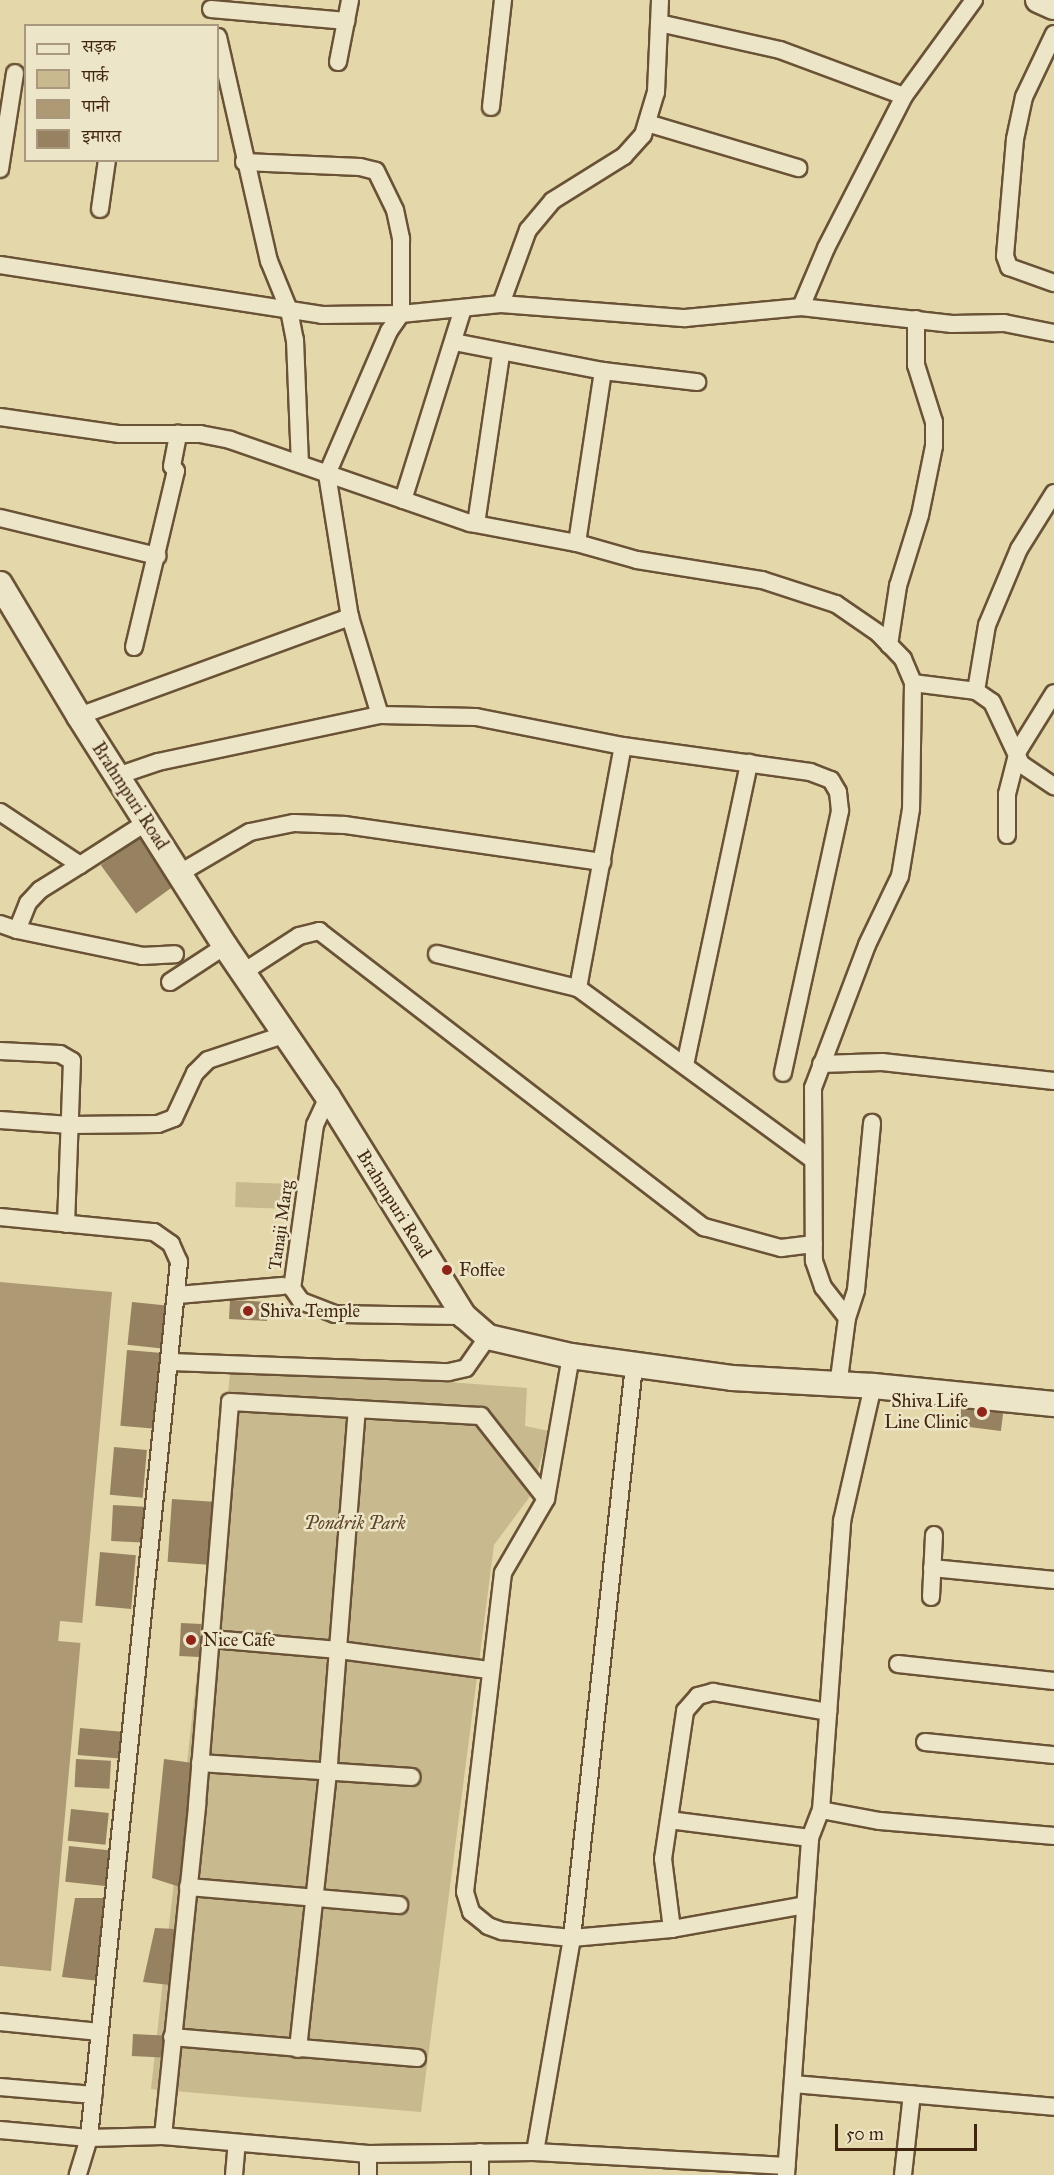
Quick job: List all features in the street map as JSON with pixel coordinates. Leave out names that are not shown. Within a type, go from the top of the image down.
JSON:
[{"type":"street","points":[[338,63],[350,0]]},
{"type":"street","points":[[491,107],[503,0]]},
{"type":"street","points":[[501,304],[528,230],[552,201],[624,156],[643,135],[656,92],[660,0]]},
{"type":"street","points":[[801,307],[826,248],[904,96],[974,0]]},
{"type":"street","points":[[1038,0],[1054,7]]},
{"type":"street","points":[[211,12],[346,21]]},
{"type":"street","points":[[659,23],[780,50],[904,96]]},
{"type":"street","points":[[1054,34],[1024,97],[1015,139],[1005,256],[1010,267],[1054,283]]},
{"type":"street","points":[[219,48],[224,101],[244,162],[268,261],[289,310],[295,340],[300,462]]},
{"type":"street","points":[[0,169],[13,73]]},
{"type":"street","points":[[646,123],[798,168]]},
{"type":"street","points":[[100,209],[107,162]]},
{"type":"street","points":[[244,162],[360,166],[376,171],[397,220],[401,314],[389,331],[327,474],[350,617],[380,715]]},
{"type":"street","points":[[0,265],[322,315],[401,314],[501,304],[685,318],[801,307],[952,324],[1004,323],[1054,333]]},
{"type":"street","points":[[403,500],[463,309]]},
{"type":"street","points":[[889,645],[898,586],[920,515],[934,446],[934,422],[913,343],[916,319]]},
{"type":"street","points":[[454,342],[501,354],[603,371],[697,382]]},
{"type":"street","points":[[476,524],[501,354]]},
{"type":"street","points":[[577,543],[603,371]]},
{"type":"street","points":[[0,417],[120,434],[178,434],[230,440],[300,462],[327,474],[476,524],[577,543],[637,560],[783,587],[836,604],[878,633],[910,669],[914,683],[911,809],[900,876],[867,945],[813,1088],[814,1261],[823,1287],[847,1318]]},
{"type":"street","points":[[134,647],[177,471],[172,466],[178,434]]},
{"type":"street","points":[[975,691],[987,625],[1019,549],[1054,493]]},
{"type":"street","points":[[0,518],[157,556]]},
{"type":"street","name":"Brahmpuri Road","points":[[0,584],[117,776],[225,946],[245,971],[328,1097],[464,1316],[488,1337],[571,1356],[732,1378],[838,1386],[873,1386],[1054,1404]]},
{"type":"street","points":[[79,716],[350,617]]},
{"type":"street","points":[[914,683],[975,691],[992,702],[1018,751],[1021,764],[1054,786]]},
{"type":"street","points":[[1007,835],[1007,794],[1018,751],[1054,693]]},
{"type":"street","points":[[117,776],[158,762],[380,715],[476,717],[623,746],[810,772],[831,780],[842,799],[783,1073]]},
{"type":"street","points":[[578,988],[623,746]]},
{"type":"street","points":[[685,1065],[749,763]]},
{"type":"street","points":[[0,812],[80,865]]},
{"type":"street","points":[[17,930],[28,903],[40,890],[147,822]]},
{"type":"street","points":[[180,873],[250,832],[294,823],[345,825],[602,862]]},
{"type":"street","points":[[0,924],[17,930],[142,957],[176,954]]},
{"type":"street","points":[[245,971],[299,936],[319,930],[704,1227],[781,1248],[814,1244]]},
{"type":"street","points":[[170,982],[225,946]]},
{"type":"street","points":[[437,954],[578,988],[813,1160]]},
{"type":"street","points":[[0,1120],[70,1125],[158,1124],[174,1118],[195,1073],[208,1060],[286,1034]]},
{"type":"street","points":[[0,1051],[60,1054],[72,1061],[66,1224]]},
{"type":"street","points":[[821,1064],[882,1062],[1054,1081]]},
{"type":"street","name":"Tanaji Marg","points":[[328,1097],[315,1125],[292,1288],[296,1295],[315,1310],[335,1314],[464,1316]]},
{"type":"street","points":[[838,1386],[847,1318],[856,1290],[872,1123]]},
{"type":"street","points":[[0,1217],[154,1232],[171,1245],[179,1262],[171,1362],[94,2096],[89,2138],[78,2175]]},
{"type":"street","points":[[177,1295],[284,1286]]},
{"type":"street","points":[[171,1362],[449,1372],[466,1368],[488,1337]]},
{"type":"street","points":[[571,1356],[546,1499],[503,1573],[489,1670],[465,1892],[471,1912],[488,1926],[572,1938],[672,1929],[805,1905]]},
{"type":"street","points":[[536,2152],[572,1938],[634,1365]]},
{"type":"street","points":[[0,2130],[89,2138],[163,2136],[368,2154],[536,2152],[787,2170],[810,1838],[821,1810],[842,1521],[873,1386]]},
{"type":"street","points":[[163,2136],[200,1763],[230,1402],[481,1416],[546,1499]]},
{"type":"street","points":[[298,2049],[329,1771],[357,1409]]},
{"type":"street","points":[[931,1597],[934,1535]]},
{"type":"street","points":[[933,1568],[1054,1580]]},
{"type":"street","points":[[211,1639],[339,1650],[489,1670]]},
{"type":"street","points":[[898,1664],[1054,1681]]},
{"type":"street","points":[[672,1929],[663,1859],[685,1711],[698,1696],[713,1692],[828,1712]]},
{"type":"street","points":[[926,1742],[1054,1755]]},
{"type":"street","points":[[200,1763],[412,1778]]},
{"type":"street","points":[[821,1810],[880,1821],[1054,1836]]},
{"type":"street","points":[[669,1820],[810,1838]]},
{"type":"street","points":[[188,1887],[399,1905]]},
{"type":"street","points":[[0,2022],[100,2032]]},
{"type":"street","points":[[172,2037],[417,2058]]},
{"type":"street","points":[[793,2084],[1054,2107]]},
{"type":"street","points":[[0,2086],[94,2096]]},
{"type":"street","points":[[903,2175],[912,2094]]},
{"type":"street","points":[[234,2175],[237,2143]]},
{"type":"street","points":[[480,2152],[480,2175]]},
{"type":"street","points":[[368,2154],[368,2175]]},
{"type":"green space","points":[[236,1182],[288,1184],[287,1209],[235,1207]]},
{"type":"green space","name":"Pondrik Park","points":[[231,1365],[527,1388],[525,1426],[549,1431],[531,1495],[494,1545],[421,2112],[151,2089]]},
{"type":"water","points":[[0,1282],[112,1292],[51,1971],[0,1966]]},
{"type":"pier","points":[[60,1621],[83,1623],[81,1643],[58,1641]]},
{"type":"building","points":[[142,835],[177,884],[136,914],[101,865]]},
{"type":"building","name":"Shiva Temple","points":[[230,1300],[268,1302],[267,1321],[229,1319]]},
{"type":"building","points":[[132,1302],[169,1306],[164,1349],[128,1345]]},
{"type":"building","points":[[127,1350],[165,1353],[158,1429],[120,1426]]},
{"type":"building","points":[[963,1395],[1005,1400],[1001,1431],[959,1426]]},
{"type":"building","points":[[114,1447],[147,1450],[143,1498],[110,1495]]},
{"type":"building","points":[[172,1499],[213,1502],[209,1565],[168,1562]]},
{"type":"building","points":[[113,1505],[149,1507],[147,1543],[111,1541]]},
{"type":"building","points":[[100,1552],[136,1555],[131,1609],[95,1606]]},
{"type":"building","name":"Nice Cafe","points":[[181,1623],[201,1624],[199,1657],[179,1656]]},
{"type":"building","points":[[80,1728],[122,1732],[119,1759],[78,1755]]},
{"type":"building","points":[[76,1759],[111,1761],[109,1789],[75,1787]]},
{"type":"building","points":[[164,1759],[193,1763],[183,1888],[152,1878]]},
{"type":"building","points":[[71,1809],[109,1813],[105,1845],[68,1841]]},
{"type":"building","points":[[69,1846],[109,1850],[105,1886],[65,1882]]},
{"type":"building","points":[[75,1898],[108,1898],[100,1981],[62,1977]]},
{"type":"building","points":[[155,1928],[175,1929],[170,1985],[143,1982]]},
{"type":"building","points":[[133,2034],[168,2036],[167,2058],[132,2056]]},
{"type":"place","name":"Foffee","points":[[447,1270]]},
{"type":"place","name":"Shiva Temple","points":[[248,1311]]},
{"type":"place","name":"Shiva Life Line Clinic","points":[[982,1412]]},
{"type":"place","name":"Nice Cafe","points":[[191,1640]]}]
